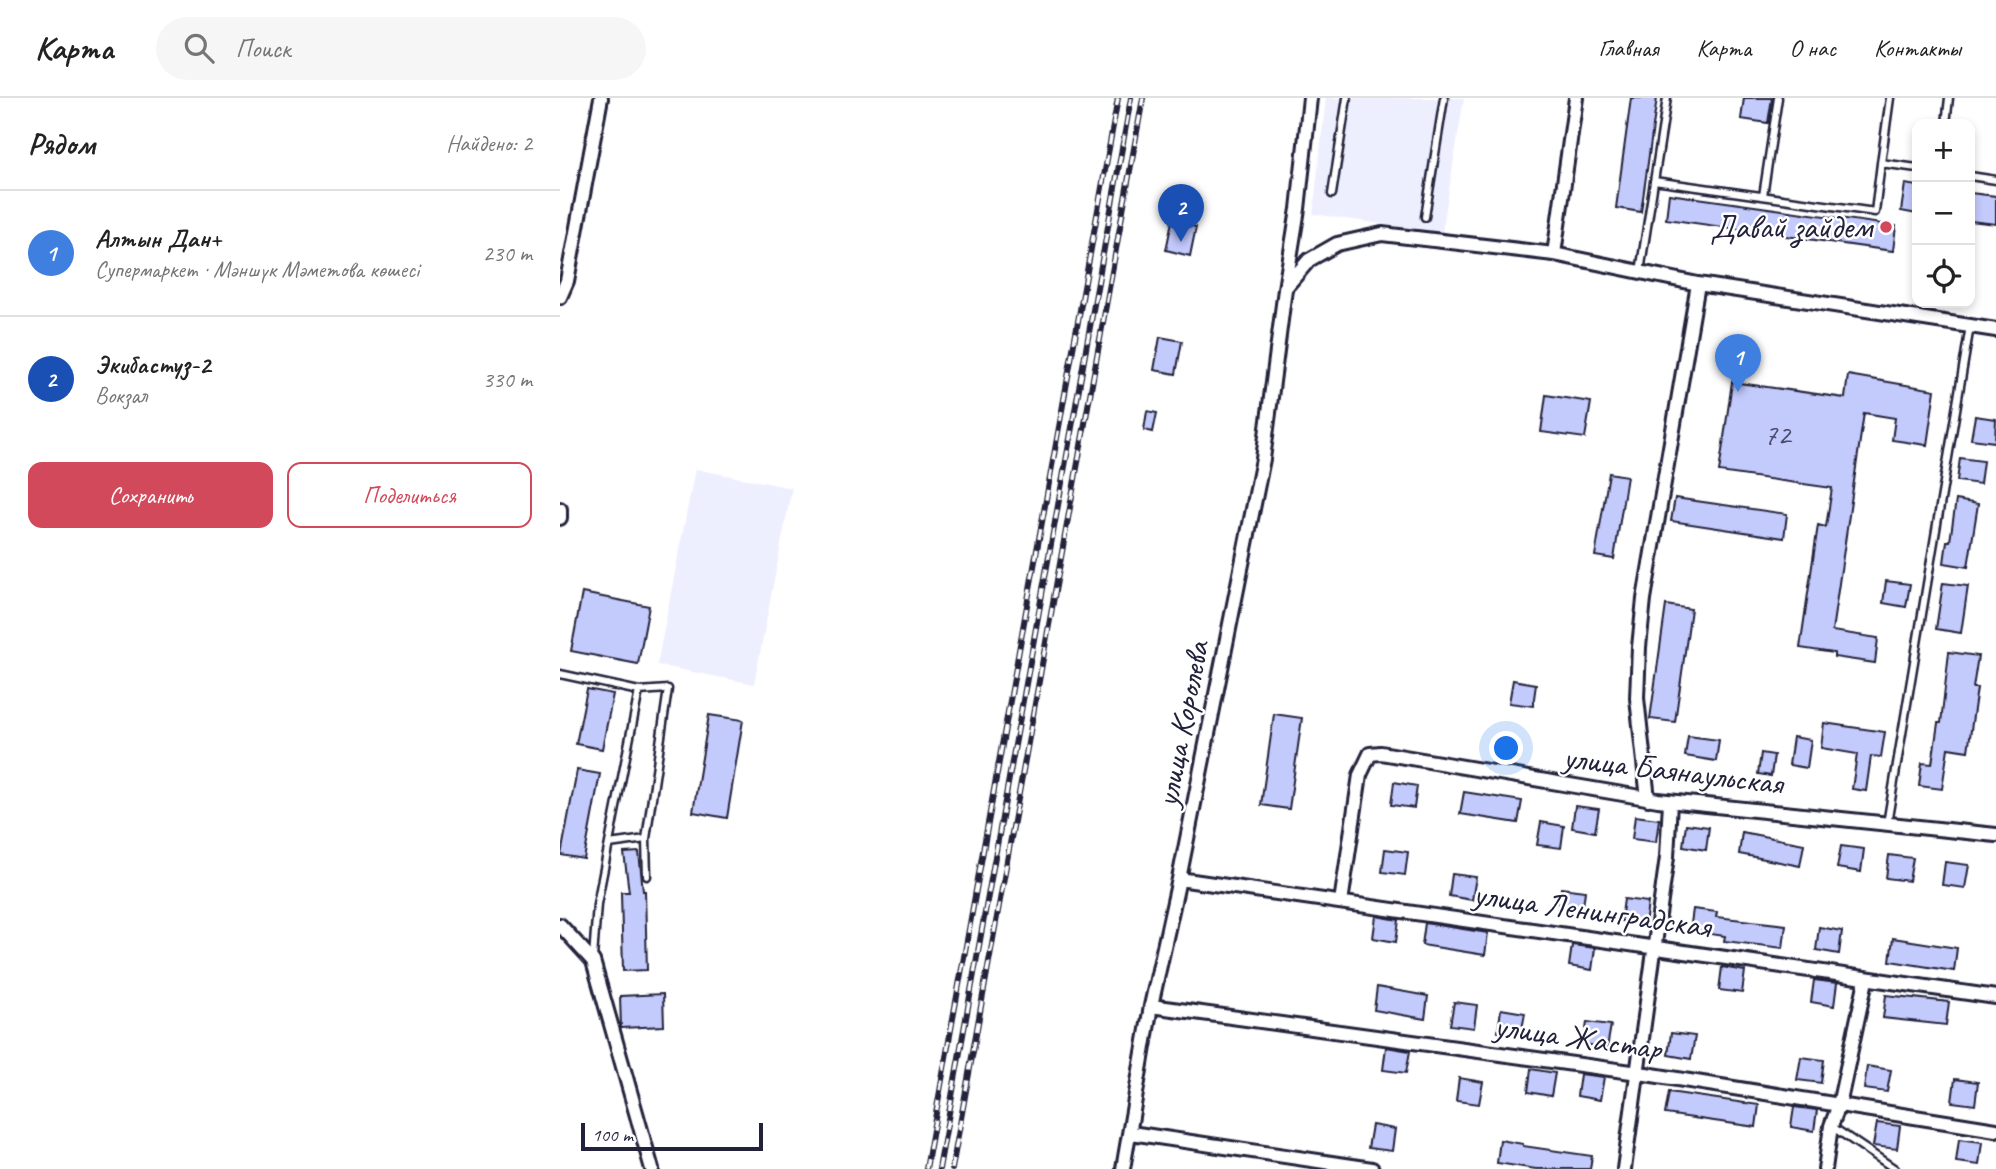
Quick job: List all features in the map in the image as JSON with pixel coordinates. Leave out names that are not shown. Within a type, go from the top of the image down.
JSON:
[{"type":"street","points":[[560,297],[567,281],[601,98]]},
{"type":"street","name":"улица Королева","points":[[1124,1169],[1150,1006],[1179,879],[1263,459],[1284,289],[1298,209],[1310,98]]},
{"type":"street","points":[[1554,254],[1576,98]]},
{"type":"street","points":[[1284,289],[1309,260],[1337,244],[1382,234],[1554,254],[1698,284],[1996,330]]},
{"type":"street","points":[[1648,799],[1638,722],[1639,647],[1644,599],[1698,284]]},
{"type":"street","points":[[560,509],[560,519]]},
{"type":"street","name":"улица Баянаульская","points":[[1341,902],[1360,775],[1370,754],[1381,753],[1670,802],[1996,835]]},
{"type":"street","points":[[1624,1169],[1667,857],[1670,802]]},
{"type":"street","name":"улица Ленинградская","points":[[1179,879],[1996,997]]},
{"type":"street","points":[[560,925],[593,961],[652,1169]]},
{"type":"street","points":[[1825,1169],[1831,1126],[1839,1105],[1866,980]]},
{"type":"street","name":"улица Жастар","points":[[1150,1006],[1636,1073],[1996,1130]]},
{"type":"street","points":[[1131,1133],[1372,1169]]},
{"type":"lane","points":[[1332,194],[1347,98]]},
{"type":"lane","points":[[1425,217],[1444,98]]},
{"type":"lane","points":[[1640,272],[1667,98]]},
{"type":"lane","points":[[1763,196],[1778,98]]},
{"type":"lane","points":[[1654,181],[1875,212],[1890,98]]},
{"type":"lane","points":[[1947,119],[1949,98]]},
{"type":"lane","points":[[1881,163],[1912,167]]},
{"type":"lane","points":[[1975,177],[1996,180]]},
{"type":"lane","points":[[1887,824],[1970,326]]},
{"type":"lane","points":[[560,674],[639,691],[668,690],[646,839],[647,876]]},
{"type":"lane","points":[[593,961],[597,904],[639,691]]},
{"type":"lane","points":[[609,844],[646,839]]},
{"type":"lane","points":[[1831,1126],[1895,1169]]},
{"type":"shaded area","points":[[1326,98],[1464,98],[1442,233],[1313,214]]},
{"type":"shaded area","points":[[695,469],[792,488],[754,684],[657,665]]},
{"type":"building","points":[[1631,98],[1657,98],[1641,212],[1616,208]]},
{"type":"building","points":[[1744,98],[1772,98],[1768,123],[1741,119]]},
{"type":"building","points":[[1905,184],[1912,185],[1912,213],[1901,211]]},
{"type":"building","points":[[1669,194],[1896,226],[1893,251],[1666,219]]},
{"type":"building","points":[[1975,194],[1996,196],[1996,224],[1975,222]]},
{"type":"building","points":[[1172,221],[1196,227],[1190,256],[1166,250]]},
{"type":"building","points":[[1160,337],[1182,341],[1176,374],[1154,370]]},
{"type":"building","points":[[1848,375],[1935,390],[1927,445],[1892,440],[1895,418],[1864,413],[1832,631],[1878,638],[1875,663],[1834,657],[1834,653],[1800,648],[1818,525],[1826,527],[1832,488],[1719,472],[1732,382],[1845,398]]},
{"type":"building","points":[[1546,395],[1591,402],[1585,438],[1541,432]]},
{"type":"building","points":[[1147,411],[1157,413],[1153,432],[1144,430]]},
{"type":"building","points":[[1975,416],[1996,419],[1995,442],[1971,439]]},
{"type":"building","points":[[1960,458],[1983,461],[1980,484],[1957,481]]},
{"type":"building","points":[[1609,473],[1627,476],[1614,559],[1595,556]]},
{"type":"building","points":[[1675,498],[1787,514],[1784,538],[1671,521]]},
{"type":"building","points":[[1956,500],[1978,504],[1968,567],[1944,563]]},
{"type":"building","points":[[1886,581],[1910,584],[1906,607],[1883,603]]},
{"type":"building","points":[[1943,583],[1968,586],[1961,633],[1936,629]]},
{"type":"building","points":[[582,593],[649,606],[638,664],[571,651]]},
{"type":"building","points":[[1666,605],[1691,609],[1675,722],[1650,719]]},
{"type":"building","points":[[1949,652],[1978,656],[1973,688],[1977,688],[1968,751],[1948,748],[1942,789],[1919,786],[1922,763],[1932,764],[1938,723],[1941,723]]},
{"type":"building","points":[[1513,680],[1536,684],[1533,706],[1509,703]]},
{"type":"building","points":[[587,689],[613,694],[602,749],[576,744]]},
{"type":"building","points":[[1274,714],[1302,718],[1289,809],[1261,805]]},
{"type":"building","points":[[709,715],[743,720],[727,818],[693,812]]},
{"type":"building","points":[[1824,723],[1885,732],[1881,757],[1871,756],[1866,791],[1852,789],[1857,754],[1821,748]]},
{"type":"building","points":[[1688,736],[1719,740],[1716,761],[1685,756]]},
{"type":"building","points":[[1793,737],[1811,740],[1807,768],[1789,765]]},
{"type":"building","points":[[1761,753],[1774,755],[1771,776],[1758,774]]},
{"type":"building","points":[[577,770],[600,774],[584,859],[561,855]]},
{"type":"building","points":[[1394,782],[1417,786],[1414,808],[1391,805]]},
{"type":"building","points":[[1464,792],[1522,801],[1518,823],[1460,814]]},
{"type":"building","points":[[1575,806],[1599,809],[1595,832],[1572,828]]},
{"type":"building","points":[[1635,816],[1659,819],[1656,842],[1632,839]]},
{"type":"building","points":[[1541,822],[1564,826],[1561,848],[1537,845]]},
{"type":"building","points":[[1686,824],[1709,827],[1706,850],[1683,846]]},
{"type":"building","points":[[1742,832],[1804,844],[1800,866],[1739,854]]},
{"type":"building","points":[[1841,846],[1864,849],[1861,872],[1837,868]]},
{"type":"building","points":[[1385,849],[1408,852],[1405,875],[1382,872]]},
{"type":"building","points":[[639,852],[645,891],[647,970],[623,971],[621,892],[629,892],[624,853]]},
{"type":"building","points":[[1889,855],[1913,858],[1909,881],[1886,878]]},
{"type":"building","points":[[1945,862],[1969,865],[1965,888],[1942,885]]},
{"type":"building","points":[[1452,874],[1476,877],[1472,900],[1449,896]]},
{"type":"building","points":[[1561,888],[1585,891],[1582,914],[1558,911]]},
{"type":"building","points":[[1624,899],[1648,902],[1645,925],[1621,921]]},
{"type":"building","points":[[1693,909],[1717,912],[1716,917],[1786,925],[1783,948],[1724,941],[1725,936],[1690,931]]},
{"type":"building","points":[[1376,916],[1399,920],[1396,942],[1373,938]]},
{"type":"building","points":[[1425,923],[1488,933],[1485,955],[1422,945]]},
{"type":"building","points":[[1819,927],[1842,931],[1839,954],[1816,950]]},
{"type":"building","points":[[1893,938],[1957,948],[1954,971],[1890,961]]},
{"type":"building","points":[[1572,945],[1595,948],[1592,970],[1569,966]]},
{"type":"building","points":[[1722,967],[1745,971],[1742,993],[1719,990]]},
{"type":"building","points":[[1814,980],[1837,983],[1834,1006],[1811,1002]]},
{"type":"building","points":[[1377,987],[1428,996],[1425,1019],[1374,1010]]},
{"type":"building","points":[[663,994],[664,1026],[621,1028],[620,996]]},
{"type":"building","points":[[1886,995],[1949,1002],[1946,1025],[1883,1018]]},
{"type":"building","points":[[1454,1002],[1477,1005],[1474,1028],[1450,1025]]},
{"type":"building","points":[[1501,1009],[1525,1013],[1521,1035],[1498,1032]]},
{"type":"building","points":[[1587,1022],[1611,1025],[1607,1048],[1584,1044]]},
{"type":"building","points":[[1671,1033],[1695,1036],[1691,1059],[1668,1055]]},
{"type":"building","points":[[1386,1047],[1410,1051],[1406,1073],[1383,1070]]},
{"type":"building","points":[[1801,1057],[1824,1060],[1821,1083],[1797,1080]]},
{"type":"building","points":[[1867,1066],[1891,1070],[1887,1092],[1864,1089]]},
{"type":"building","points":[[1531,1069],[1555,1073],[1551,1096],[1528,1092]]},
{"type":"building","points":[[1580,1074],[1604,1077],[1600,1100],[1577,1096]]},
{"type":"building","points":[[1459,1078],[1483,1082],[1479,1104],[1456,1101]]},
{"type":"building","points":[[1955,1079],[1978,1082],[1975,1105],[1952,1102]]},
{"type":"building","points":[[1669,1092],[1759,1105],[1756,1127],[1665,1114]]},
{"type":"building","points":[[1794,1107],[1817,1110],[1814,1131],[1791,1127]]},
{"type":"building","points":[[1877,1123],[1900,1126],[1897,1149],[1873,1146]]},
{"type":"building","points":[[1372,1125],[1395,1129],[1392,1151],[1368,1148]]},
{"type":"building","points":[[1959,1139],[1982,1142],[1979,1165],[1956,1162]]},
{"type":"building","points":[[1500,1140],[1592,1156],[1590,1169],[1536,1169],[1497,1163]]},
{"type":"railway","points":[[926,1169],[1118,98]]},
{"type":"railway","points":[[939,1169],[1131,98]]},
{"type":"railway","points":[[952,1169],[1143,98]]},
{"type":"place","name":"Давай зайдем","points":[[1886,227]]},
{"type":"place","name":"Экибастуз-2","points":[[1181,242]]},
{"type":"place","name":"Алтын Дан+","points":[[1738,392]]}]
